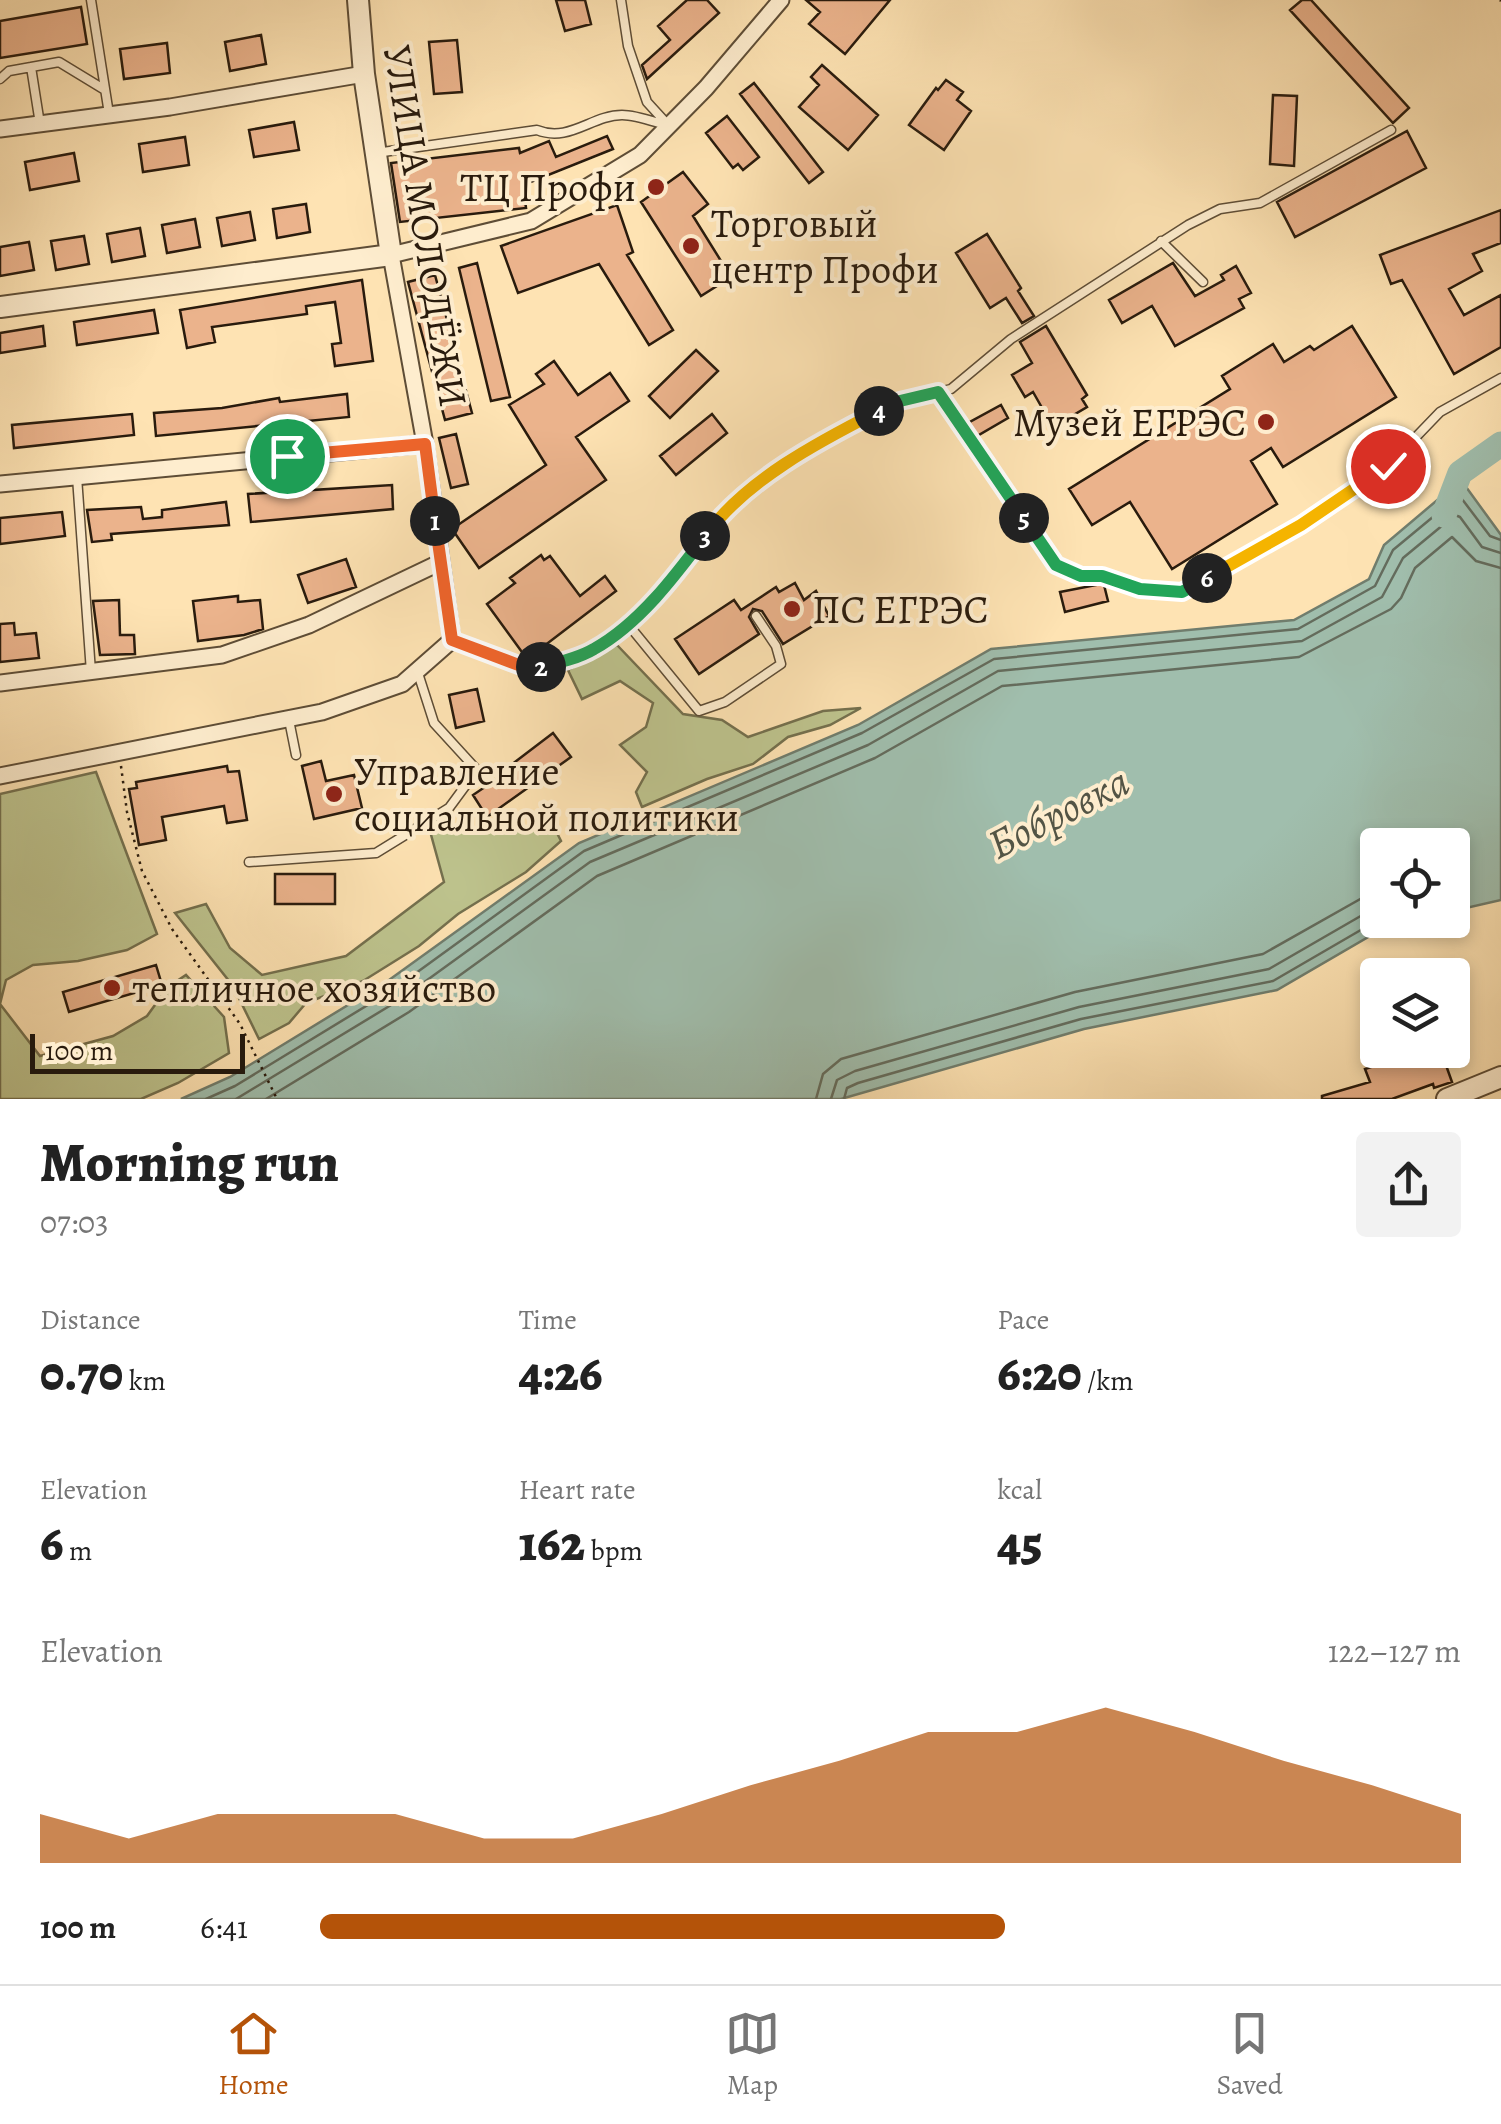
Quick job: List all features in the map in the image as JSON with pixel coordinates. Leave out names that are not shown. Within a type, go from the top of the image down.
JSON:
[{"type":"street","name":"УЛИЦА МОЛОДЁЖИ","points":[[358,0],[364,74],[425,444],[452,640]]},
{"type":"street","points":[[0,307],[391,255],[531,221],[640,156],[781,0]]},
{"type":"street","points":[[0,129],[364,74]]},
{"type":"street","points":[[0,484],[425,444]]},
{"type":"street","points":[[0,683],[222,655],[309,625],[441,562]]},
{"type":"street","points":[[0,776],[322,712],[402,684],[452,640]]},
{"type":"street","points":[[1447,1099],[1501,1077]]},
{"type":"lane","points":[[91,0],[109,114]]},
{"type":"lane","points":[[620,0],[628,46],[647,102],[669,126]]},
{"type":"lane","points":[[0,78],[9,71],[59,62],[105,90]]},
{"type":"lane","points":[[32,67],[40,124]]},
{"type":"lane","points":[[376,153],[537,130],[564,134],[620,115],[669,126]]},
{"type":"lane","points":[[452,640],[532,670],[593,650],[653,599],[721,514],[806,451],[900,401],[952,388],[1011,339],[1188,224],[1220,209],[1260,203],[1391,130]]},
{"type":"lane","points":[[1161,241],[1203,282]]},
{"type":"lane","points":[[938,392],[1056,565],[1081,576],[1102,576],[1140,589],[1182,592],[1301,525],[1388,466],[1440,412],[1501,378]]},
{"type":"lane","points":[[77,477],[92,674]]},
{"type":"lane","points":[[627,623],[699,712],[725,702],[781,664],[776,646],[756,616]]},
{"type":"lane","points":[[249,862],[376,854],[449,808],[477,770],[434,723],[417,670]]},
{"type":"lane","points":[[289,720],[296,755]]},
{"type":"path","points":[[118,752],[127,812],[142,871],[172,929],[240,1024],[277,1099]]},
{"type":"green space","points":[[617,645],[683,714],[722,720],[748,737],[823,711],[861,708],[830,725],[788,737],[753,764],[642,807],[636,792],[647,772],[620,745],[646,727],[653,703],[620,681],[582,699],[568,670]]},
{"type":"green space","points":[[96,772],[157,934],[127,950],[78,961],[33,965],[6,980],[0,1004],[0,794]]},
{"type":"green space","points":[[552,823],[561,841],[526,872],[458,914],[419,946],[363,981],[306,1003],[289,1023],[259,1039],[233,986],[175,913],[206,904],[230,948],[262,975],[346,956],[444,882],[430,831],[494,832]]},
{"type":"green space","points":[[186,975],[224,1017],[229,1053],[141,1099],[0,1099],[0,1004],[40,1056],[113,1036],[147,1016],[168,987]]},
{"type":"water","points":[[1461,480],[1501,535],[1501,900],[1470,907],[1470,828],[1360,828],[1360,938],[1367,938],[1277,990],[1084,1029],[841,1099],[181,1099],[230,1077],[389,980],[579,843],[858,725],[991,649],[1294,620],[1369,579],[1384,545]]},
{"type":"building","points":[[556,0],[585,0],[591,24],[565,31]]},
{"type":"building","points":[[687,0],[707,0],[719,13],[647,79],[642,65],[670,40],[658,26]]},
{"type":"building","points":[[806,0],[890,0],[845,54],[809,24],[820,12]]},
{"type":"building","points":[[1302,0],[1311,0],[1409,108],[1393,123],[1290,10]]},
{"type":"building","points":[[81,7],[87,44],[0,58],[0,21]]},
{"type":"building","points":[[261,35],[266,64],[230,71],[225,42]]},
{"type":"building","points":[[457,40],[462,92],[434,94],[429,42]]},
{"type":"building","points":[[167,43],[170,73],[124,79],[120,49]]},
{"type":"building","points":[[822,65],[878,115],[848,150],[799,107],[819,85],[811,77]]},
{"type":"building","points":[[946,80],[963,92],[957,100],[971,111],[944,150],[909,125]]},
{"type":"building","points":[[754,83],[823,172],[809,183],[740,94]]},
{"type":"building","points":[[1273,95],[1297,96],[1294,166],[1270,164]]},
{"type":"building","points":[[727,116],[759,157],[743,170],[738,164],[733,168],[706,133]]},
{"type":"building","points":[[294,122],[299,150],[254,157],[249,130]]},
{"type":"building","points":[[1407,131],[1426,168],[1295,237],[1277,202]]},
{"type":"building","points":[[607,136],[613,149],[523,185],[526,208],[400,222],[391,163],[519,148],[520,153],[549,141],[556,157]]},
{"type":"building","points":[[185,137],[189,165],[143,172],[139,144]]},
{"type":"building","points":[[74,153],[79,181],[30,190],[25,162]]},
{"type":"building","name":"Торговый центр Профи","points":[[683,172],[708,204],[693,216],[731,277],[701,296],[641,202]]},
{"type":"building","points":[[306,204],[310,232],[277,238],[273,209]]},
{"type":"building","points":[[617,205],[633,252],[627,255],[673,330],[649,345],[599,264],[518,293],[501,246]]},
{"type":"building","points":[[1501,210],[1501,243],[1473,254],[1482,271],[1449,289],[1464,315],[1501,295],[1501,347],[1454,374],[1402,280],[1391,284],[1380,255]]},
{"type":"building","points":[[250,212],[255,240],[222,246],[217,218]]},
{"type":"building","points":[[195,219],[200,247],[167,253],[162,225]]},
{"type":"building","points":[[140,228],[145,256],[112,262],[107,234]]},
{"type":"building","points":[[987,234],[1034,316],[1022,323],[1006,298],[990,308],[956,253]]},
{"type":"building","points":[[84,236],[89,264],[56,270],[51,241]]},
{"type":"building","points":[[29,242],[34,270],[0,276],[0,247]]},
{"type":"building","points":[[477,263],[510,397],[491,401],[459,268]]},
{"type":"building","points":[[1173,263],[1195,296],[1224,280],[1221,275],[1236,266],[1251,293],[1239,299],[1244,308],[1175,346],[1152,306],[1122,323],[1109,300]]},
{"type":"building","points":[[435,275],[472,413],[445,420],[408,282]]},
{"type":"building","points":[[362,280],[373,361],[335,366],[332,344],[341,343],[335,302],[306,306],[307,314],[212,327],[215,342],[187,348],[180,310]]},
{"type":"building","points":[[154,310],[158,333],[77,345],[74,322]]},
{"type":"building","points":[[43,326],[45,346],[0,353],[0,333]]},
{"type":"building","points":[[1046,326],[1087,395],[1082,399],[1087,407],[1053,427],[1033,392],[1025,397],[1012,375],[1032,363],[1020,342]]},
{"type":"building","name":"Музей ЕГРЭС","points":[[1352,326],[1396,397],[1283,467],[1271,448],[1251,461],[1277,504],[1172,569],[1130,502],[1092,525],[1069,489],[1230,389],[1222,376],[1273,344],[1284,362],[1310,346],[1314,350]]},
{"type":"building","points":[[696,350],[718,371],[670,418],[649,396]]},
{"type":"building","points":[[554,361],[578,395],[610,373],[629,401],[576,437],[606,480],[479,568],[452,529],[546,465],[509,405],[544,384],[536,374]]},
{"type":"building","points":[[347,394],[349,417],[156,436],[154,413]]},
{"type":"building","points":[[1001,405],[1008,418],[977,436],[968,423]]},
{"type":"building","points":[[132,414],[134,435],[14,448],[12,425]]},
{"type":"building","points":[[712,414],[727,433],[676,475],[660,456]]},
{"type":"building","points":[[456,434],[468,484],[451,488],[439,438]]},
{"type":"building","points":[[392,485],[393,509],[251,522],[248,494]]},
{"type":"building","points":[[226,502],[229,525],[111,534],[112,540],[92,542],[87,510],[141,507],[143,519],[162,517],[162,510]]},
{"type":"building","points":[[62,512],[65,536],[0,544],[0,518]]},
{"type":"building","points":[[541,555],[544,560],[550,556],[580,596],[605,576],[616,591],[527,659],[487,604],[515,583],[510,578]]},
{"type":"building","points":[[346,559],[356,587],[308,603],[298,575]]},
{"type":"building","points":[[795,583],[804,600],[816,591],[829,616],[783,644],[762,611],[753,609],[749,617],[759,634],[699,674],[675,639],[734,600],[741,610],[776,587],[779,592]]},
{"type":"building","points":[[1101,584],[1108,601],[1065,612],[1060,592]]},
{"type":"building","points":[[238,596],[238,602],[260,600],[263,629],[198,641],[193,601]]},
{"type":"building","points":[[119,600],[120,635],[134,635],[135,654],[100,655],[93,601]]},
{"type":"building","points":[[14,623],[15,635],[36,633],[39,658],[0,662],[0,624]]},
{"type":"building","points":[[477,689],[484,721],[456,728],[449,695]]},
{"type":"building","points":[[553,733],[571,757],[487,817],[473,795],[513,768],[511,765]]},
{"type":"building","name":"Управление социальной политики","points":[[321,761],[326,781],[354,775],[362,808],[314,819],[302,766]]},
{"type":"building","points":[[227,766],[228,772],[239,771],[247,820],[227,823],[224,806],[162,817],[166,840],[139,845],[129,789],[137,788],[136,782]]},
{"type":"building","points":[[275,874],[335,874],[335,904],[275,904]]},
{"type":"building","name":"тепличное хозяйство","points":[[156,965],[162,985],[69,1012],[63,992]]},
{"type":"building","points":[[1447,1068],[1452,1082],[1434,1088],[1433,1084],[1392,1099],[1322,1099],[1370,1082],[1365,1069]]},
{"type":"waterway","name":"Бобровка","points":[[1444,515],[1460,473],[1501,444]]},
{"type":"place","name":"ТЦ Профи","points":[[656,187]]},
{"type":"place","name":"Торговый центр Профи","points":[[691,246]]},
{"type":"place","name":"Музей ЕГРЭС","points":[[1266,422]]},
{"type":"place","name":"ПС ЕГРЭС","points":[[792,609]]},
{"type":"place","name":"Управление социальной политики","points":[[334,794]]},
{"type":"place","name":"тепличное хозяйство","points":[[112,988]]},
{"type":"route","points":[[287,456],[425,444],[452,640],[532,670],[593,650],[653,599],[721,514],[806,451],[900,401],[938,392],[1056,565],[1081,576],[1102,576],[1140,589],[1182,592],[1301,525],[1388,466]]}]
